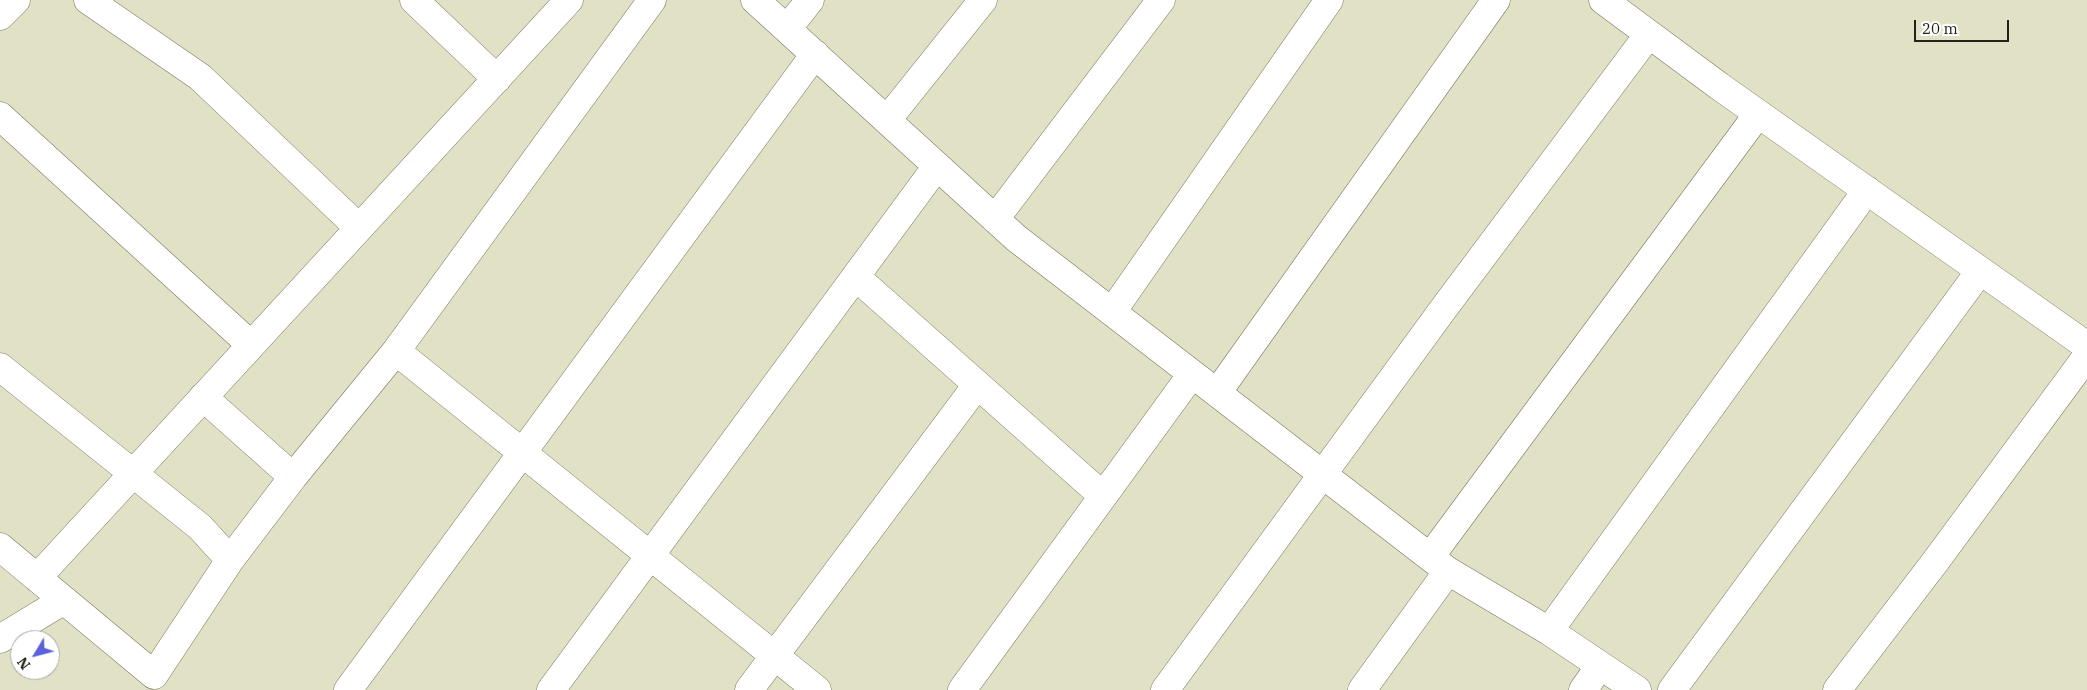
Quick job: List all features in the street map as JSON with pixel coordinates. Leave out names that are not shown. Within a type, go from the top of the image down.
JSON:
[{"type":"street","points":[[0,16],[16,0]]},
{"type":"street","points":[[88,0],[200,77],[359,228]]},
{"type":"street","points":[[414,0],[497,79]]},
{"type":"street","points":[[37,578],[569,0]]},
{"type":"street","points":[[0,546],[64,600],[153,682],[230,560],[293,477],[396,351],[652,0]]},
{"type":"street","points":[[755,0],[1016,238],[1439,564],[1549,631],[1637,690]]},
{"type":"street","points":[[787,29],[810,0]]},
{"type":"street","points":[[887,120],[983,0]]},
{"type":"street","points":[[995,219],[1161,0]]},
{"type":"street","points":[[1112,312],[1329,0]]},
{"type":"street","points":[[1217,393],[1496,0]]},
{"type":"street","points":[[1603,0],[1758,114],[2087,346]]},
{"type":"street","points":[[1165,690],[1444,308],[1649,34]]},
{"type":"street","points":[[348,690],[815,54]]},
{"type":"street","points":[[1362,690],[1439,564],[1758,114]]},
{"type":"street","points":[[0,116],[251,345]]},
{"type":"street","points":[[551,690],[937,166]]},
{"type":"street","points":[[1549,631],[1866,190]]},
{"type":"street","points":[[1672,690],[1980,271]]},
{"type":"street","points":[[856,277],[1104,496]]},
{"type":"street","points":[[396,351],[817,690]]},
{"type":"street","points":[[1836,690],[1936,562],[2087,356]]},
{"type":"street","points":[[0,367],[200,527],[230,560]]},
{"type":"street","points":[[962,690],[1192,374]]},
{"type":"street","points":[[748,690],[977,385]]},
{"type":"street","points":[[203,397],[293,477]]},
{"type":"street","points":[[0,640],[64,600]]},
{"type":"street","points":[[1583,690],[1600,666]]}]
